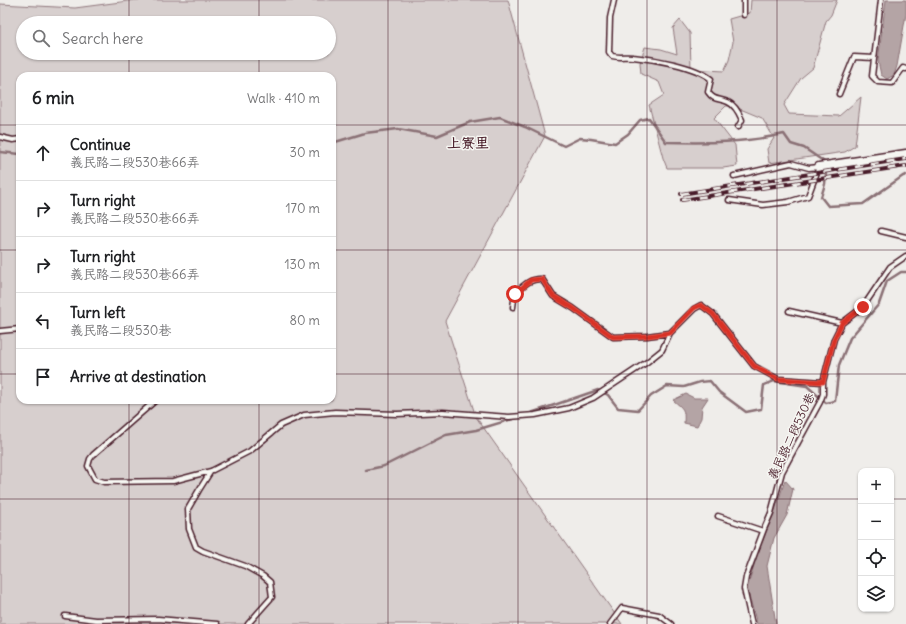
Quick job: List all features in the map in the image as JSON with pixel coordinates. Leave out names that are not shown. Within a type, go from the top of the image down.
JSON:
[{"type":"street","points":[[819,167],[906,154]]},
{"type":"lane","points":[[614,0],[610,18],[609,52],[612,56],[617,58],[632,57],[666,62],[704,73],[711,79],[708,92],[711,97],[730,102],[738,112],[742,120],[738,127]]},
{"type":"lane","points":[[744,0],[744,15]]},
{"type":"lane","points":[[881,0],[872,76],[878,82],[892,83],[903,68],[906,69]]},
{"type":"lane","points":[[839,94],[854,56],[874,58]]},
{"type":"lane","points":[[0,137],[16,140]]},
{"type":"lane","points":[[729,200],[763,205],[788,202],[808,196],[819,167],[809,168],[791,163],[734,176]]},
{"type":"lane","points":[[881,231],[906,237]]},
{"type":"lane","name":"義民路二段530巷","points":[[752,624],[745,598],[744,583],[771,513],[782,472],[823,394],[823,382],[834,339],[842,323],[863,307],[890,267],[906,256]]},
{"type":"lane","points":[[513,307],[515,294],[531,280],[542,279],[553,296],[573,308],[613,337],[647,336],[670,333]]},
{"type":"lane","points":[[151,404],[93,455],[88,466],[95,479],[104,482],[173,481],[211,471],[250,451],[281,425],[304,416],[335,412],[397,414],[443,412],[509,417],[569,408],[593,398],[647,362],[662,350],[670,333],[694,308],[701,305],[713,314],[754,366],[778,379],[823,382]]},
{"type":"lane","points":[[788,311],[842,323]]},
{"type":"lane","points":[[0,331],[16,329]]},
{"type":"lane","points":[[211,471],[188,509],[189,529],[196,547],[245,566],[263,576],[270,582],[272,597],[248,624]]},
{"type":"lane","points":[[718,516],[763,531]]},
{"type":"lane","points":[[610,624],[622,608],[659,615],[671,624]]},
{"type":"lane","points":[[65,616],[96,620],[158,619],[217,624]]},
{"type":"shaded area","points":[[136,0],[508,0],[545,136],[445,321],[476,417],[622,624],[0,624],[0,4],[75,8]]},
{"type":"shaded area","points":[[751,0],[837,0],[831,15],[826,21],[813,68],[801,78],[784,105],[789,114],[839,116],[861,97],[855,146],[845,152],[769,163],[767,149],[774,138],[762,118],[733,106],[726,106],[714,118],[735,145],[737,166],[723,168],[667,168],[649,105],[664,95],[659,82],[641,74],[640,63],[645,47],[661,49],[677,54],[673,28],[680,20],[690,33],[691,69],[724,71],[729,60],[733,42],[729,19],[750,13]]},
{"type":"shaded area","points":[[886,0],[906,0],[906,14],[897,66],[894,75],[887,79],[881,75],[878,61]]},
{"type":"shaded area","points":[[686,394],[694,398],[708,398],[702,407],[701,418],[697,426],[684,423],[683,409],[673,400]]},
{"type":"shaded area","points":[[785,480],[793,489],[787,515],[774,538],[767,566],[776,624],[757,624],[747,588],[758,552]]},
{"type":"waterway","points":[[336,142],[365,133],[398,129],[437,136],[470,122],[500,117],[525,127],[564,146],[580,138],[615,143],[628,134],[640,120],[649,118],[666,142],[725,142],[784,134],[791,144],[804,148],[826,163]]},
{"type":"waterway","points":[[0,152],[16,154]]},
{"type":"waterway","points":[[826,173],[825,184],[821,197],[828,206],[863,204],[906,175]]},
{"type":"waterway","points":[[528,414],[598,390],[608,395],[618,408],[638,410],[651,396],[667,386],[684,387],[700,382],[710,381],[719,392],[746,412],[761,409],[764,385],[774,381],[807,386],[826,403],[835,401],[839,365],[850,338],[879,304],[887,281],[901,272],[906,272]]},
{"type":"waterway","points":[[366,470],[384,466],[446,435],[476,430],[516,418]]},
{"type":"railway","points":[[681,194],[906,159]]},
{"type":"railway","points":[[682,200],[906,166]]},
{"type":"district","name":"上寮里","points":[[468,143]]},
{"type":"route","points":[[515,294],[531,280],[542,279],[553,296],[573,308],[613,337],[647,336],[670,333],[694,308],[701,305],[713,314],[754,366],[778,379],[823,382],[834,339],[842,323],[863,307]]}]
